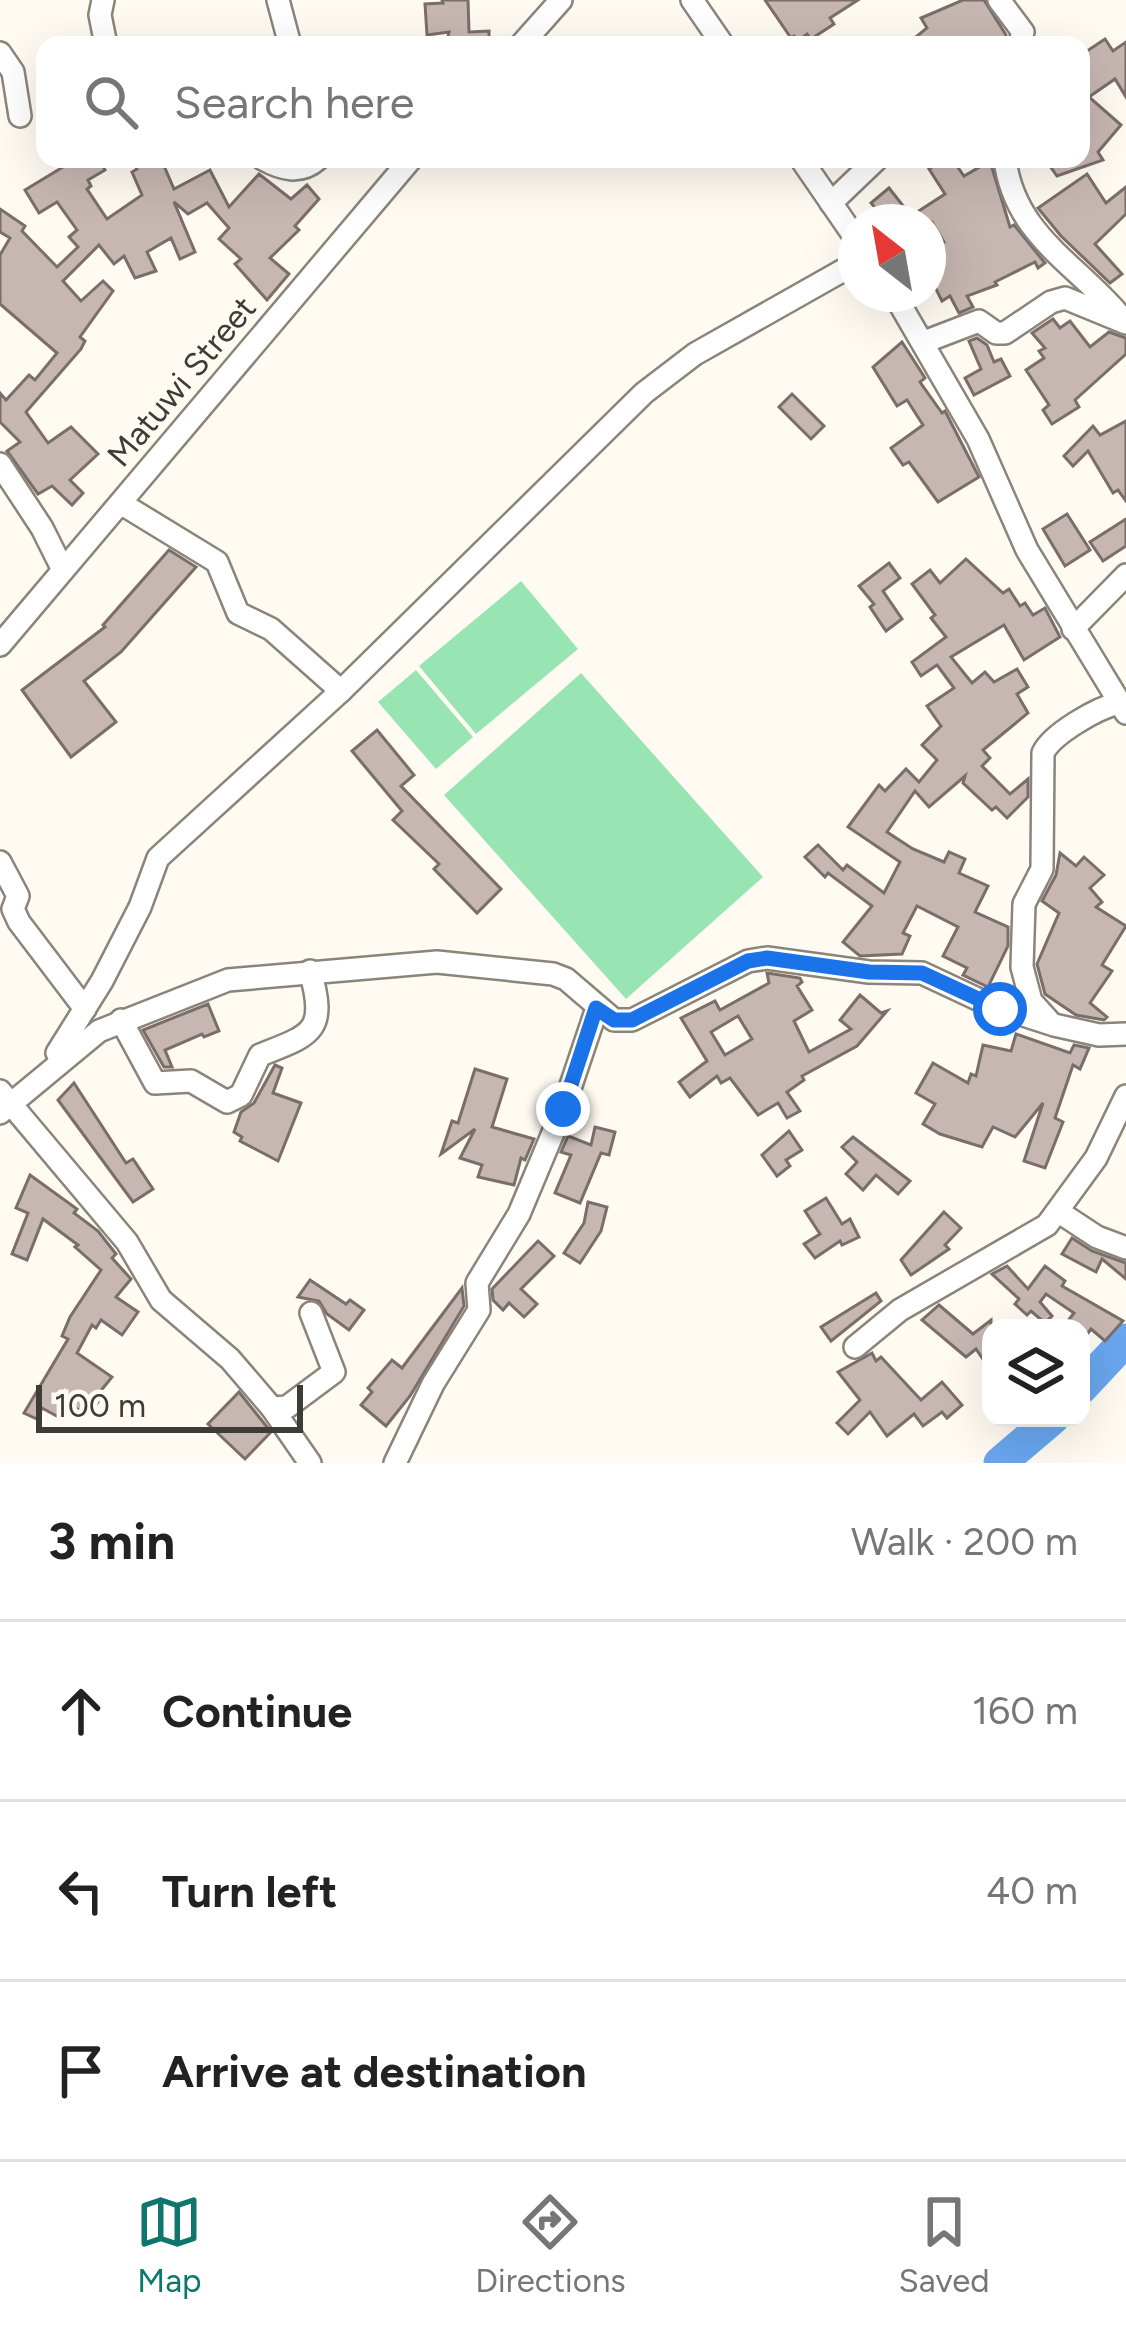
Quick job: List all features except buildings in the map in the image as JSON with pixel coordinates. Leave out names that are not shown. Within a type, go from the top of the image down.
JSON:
[{"type":"street","points":[[103,0],[104,36]]},
{"type":"street","points":[[278,0],[288,36]]},
{"type":"street","points":[[529,36],[561,0]]},
{"type":"street","points":[[692,0],[717,36]]},
{"type":"street","points":[[999,0],[1022,36]]},
{"type":"street","points":[[0,53],[13,72],[20,116]]},
{"type":"street","name":"Matuwi Street","points":[[0,645],[403,168]]},
{"type":"street","points":[[807,168],[838,213]]},
{"type":"street","points":[[831,203],[868,168]]},
{"type":"street","points":[[1007,168],[1012,191],[1045,245],[1091,282],[1126,322]]},
{"type":"street","points":[[44,1074],[140,907],[158,858],[341,691],[644,393],[694,355],[838,273]]},
{"type":"street","points":[[923,343],[979,321],[996,333],[1010,332],[1051,302],[1065,298],[1126,322]]},
{"type":"street","points":[[905,312],[978,439],[1027,550],[1122,708],[1089,712],[1072,730],[1048,742],[1043,754],[1042,869],[1024,904],[1022,967],[1031,1000],[1054,1025]]},
{"type":"street","points":[[0,464],[63,570]]},
{"type":"street","points":[[122,504],[217,562],[238,613],[272,629],[341,691]]},
{"type":"street","points":[[1072,629],[1126,575]]},
{"type":"street","points":[[0,862],[18,896],[13,909],[20,922],[85,1009]]},
{"type":"street","points":[[310,1463],[230,1359],[161,1300],[127,1242],[3,1102],[76,1046],[121,1020],[228,980],[437,962],[566,979],[614,1020],[632,1020],[748,961],[767,958],[869,972],[922,973],[986,1003],[1054,1025],[1099,1035],[1126,1034]]},
{"type":"street","points":[[121,1020],[155,1083],[191,1081],[219,1099],[234,1100],[260,1055],[300,1041],[314,1026],[318,1004],[310,971]]},
{"type":"street","points":[[395,1463],[433,1384],[478,1310],[477,1283],[519,1214],[563,1109],[596,1008]]},
{"type":"street","points":[[855,1347],[901,1310],[1047,1225],[1096,1157],[1126,1096]]},
{"type":"street","points":[[1059,1212],[1097,1237],[1126,1248]]},
{"type":"street","points":[[272,1408],[287,1408],[334,1372],[311,1312]]},
{"type":"green space","points":[[521,581],[578,649],[476,734],[419,666]]},
{"type":"green space","points":[[416,670],[473,737],[436,769],[378,702]]},
{"type":"green space","points":[[581,673],[763,877],[626,999],[444,795]]},
{"type":"waterway","points":[[1090,1378],[1126,1340]]},
{"type":"waterway","points":[[1000,1463],[1042,1427]]},
{"type":"route","points":[[563,1109],[596,1008],[614,1020],[632,1020],[748,961],[767,958],[887,974],[922,973],[1000,1009]]}]
